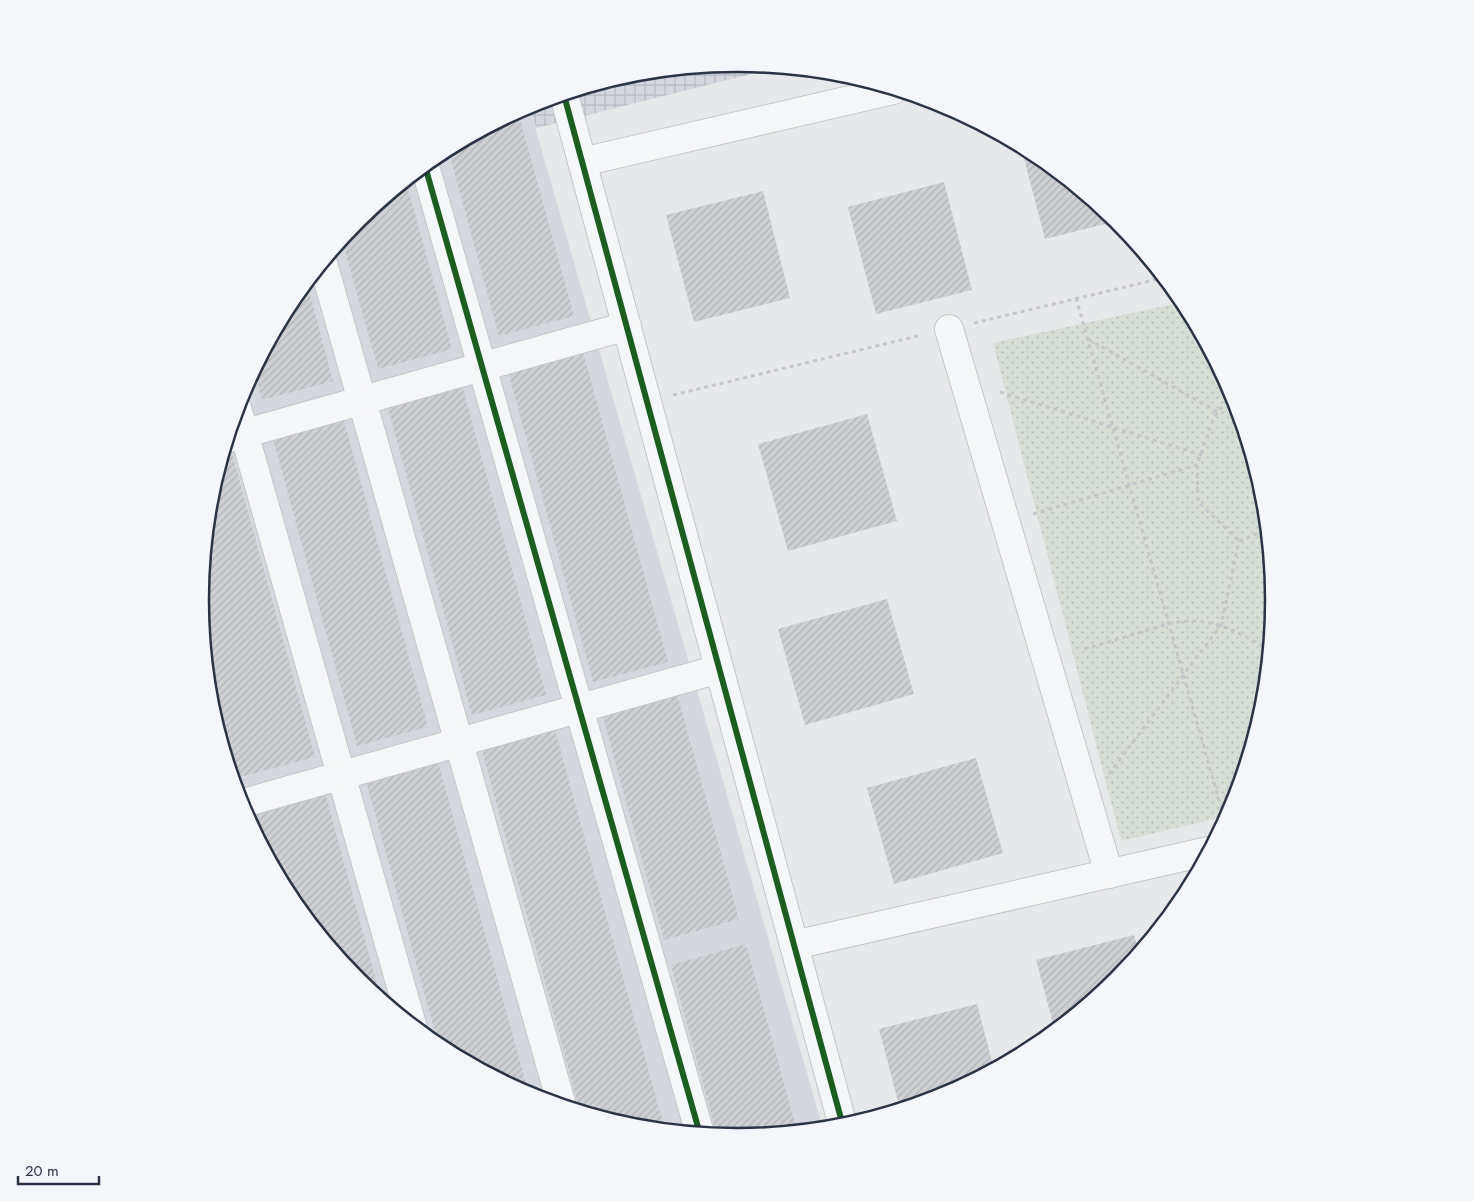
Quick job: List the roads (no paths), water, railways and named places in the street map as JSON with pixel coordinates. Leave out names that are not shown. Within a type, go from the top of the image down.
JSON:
[{"type":"street","points":[[582,162],[882,93]]},
{"type":"street","points":[[566,101],[841,1118]]},
{"type":"street","points":[[427,174],[698,1127]]},
{"type":"street","points":[[325,270],[560,1097]]},
{"type":"street","points":[[239,427],[362,401],[626,326]]},
{"type":"street","points":[[948,329],[1108,874]]},
{"type":"street","points":[[238,429],[341,776],[409,1013]]},
{"type":"street","points":[[249,802],[719,669]]},
{"type":"street","points":[[794,945],[1201,853]]}]
